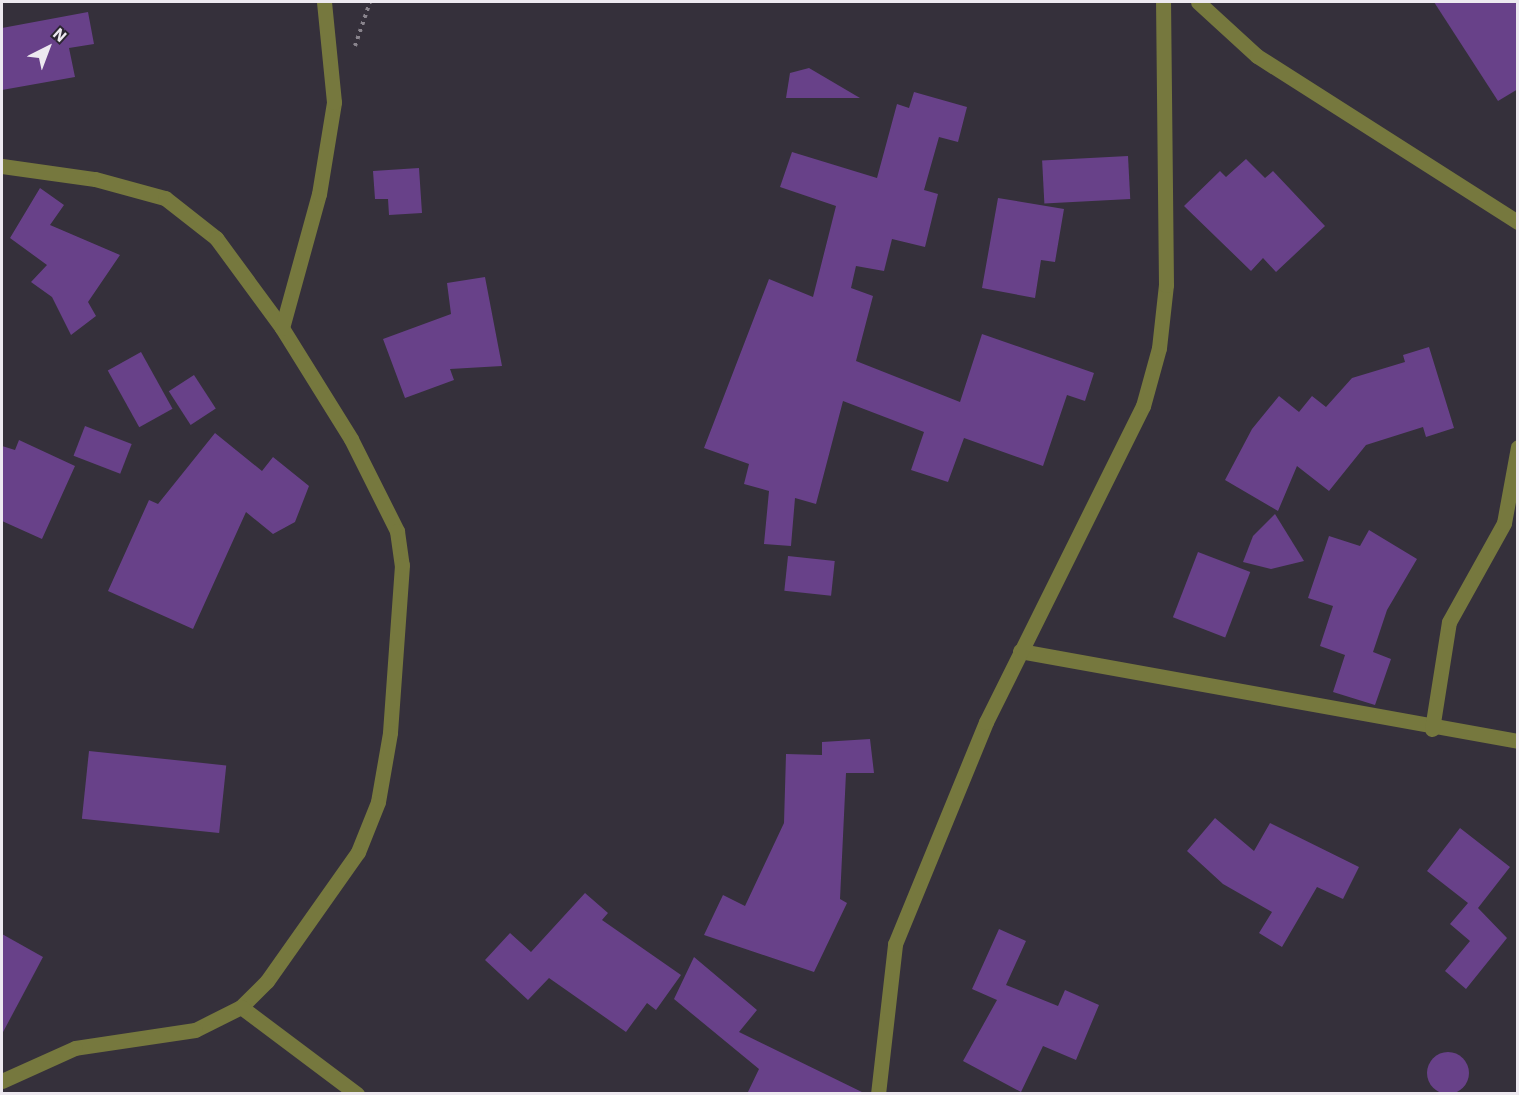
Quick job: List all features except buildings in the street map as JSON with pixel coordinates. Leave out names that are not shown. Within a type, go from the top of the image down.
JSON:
[{"type":"street","points":[[282,328],[319,194],[334,102],[324,2]]},
{"type":"street","points":[[878,1094],[895,944],[1020,651],[1143,406],[1159,348],[1166,285],[1163,2]]},
{"type":"street","points":[[1198,2],[1257,56],[1518,222]]},
{"type":"street","points":[[2,166],[95,179],[165,198],[216,238],[282,328],[351,439],[397,531],[402,565],[390,734],[378,802],[358,852],[267,981],[241,1007],[195,1030],[75,1048],[2,1081]]},
{"type":"street","points":[[1432,729],[1449,622],[1504,523],[1516,483],[1518,447]]},
{"type":"street","points":[[1020,651],[1432,729],[1518,741]]},
{"type":"street","points":[[241,1007],[357,1094]]}]
